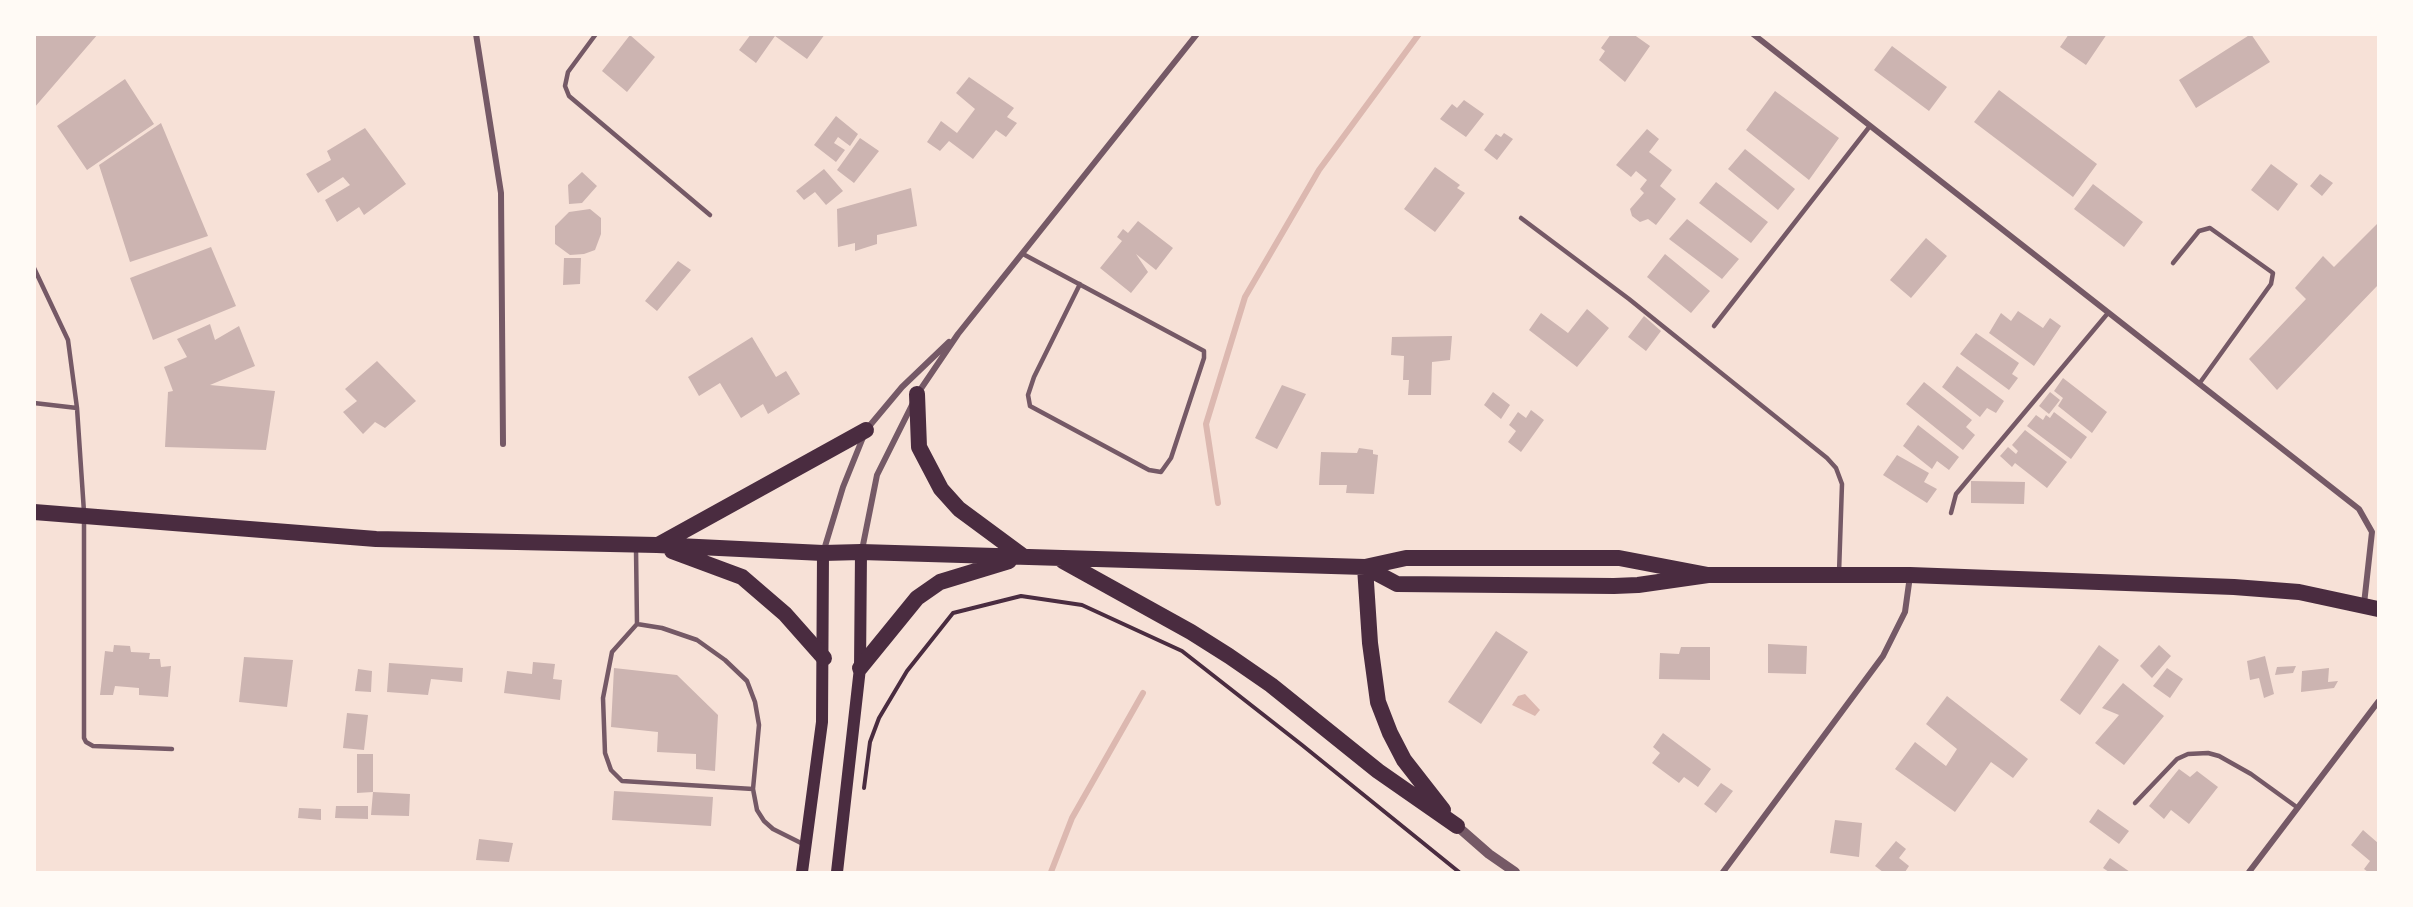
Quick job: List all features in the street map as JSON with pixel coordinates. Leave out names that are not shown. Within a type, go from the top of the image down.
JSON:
[{"type":"highway","points":[[917,394],[919,447],[940,489],[959,509],[1024,557]]},
{"type":"highway","points":[[657,545],[866,430]]},
{"type":"highway","points":[[34,512],[376,539],[657,545],[823,553],[861,552],[1365,567],[1406,558],[1619,558],[1708,575]]},
{"type":"highway","points":[[657,545],[742,577],[785,615],[824,658]]},
{"type":"highway","points":[[860,668],[917,598],[940,582],[1024,557]]},
{"type":"highway","points":[[1060,559],[1191,632],[1229,656],[1271,686],[1378,771],[1457,826]]},
{"type":"highway","points":[[1365,567],[1397,584],[1614,586],[1708,575],[1910,575],[2234,587],[2299,592],[2371,607]]},
{"type":"highway","points":[[1365,567],[1370,643],[1378,702],[1404,760],[1457,826]]},
{"type":"main road","points":[[837,873],[860,668],[861,552]]},
{"type":"main road","points":[[802,873],[822,722],[823,553]]},
{"type":"street","points":[[861,552],[877,475],[917,394],[958,334],[1197,34]]},
{"type":"street","points":[[1754,34],[2359,509],[2372,532],[2371,607]]},
{"type":"street","points":[[478,35],[501,193],[503,444]]},
{"type":"street","points":[[823,553],[843,487],[866,430],[902,387],[958,334]]},
{"type":"street","points":[[1723,873],[1884,656],[1905,612],[1910,575]]},
{"type":"street","points":[[2249,873],[2379,702]]},
{"type":"street","points":[[1457,826],[1515,873]]},
{"type":"lane","points":[[596,34],[568,72],[565,86],[569,96],[710,215]]},
{"type":"lane","points":[[1713,326],[1870,126]]},
{"type":"lane","points":[[1521,218],[1629,299],[1827,458],[1836,468],[1842,484],[1839,575]]},
{"type":"lane","points":[[2174,263],[2199,231],[2210,228],[2273,273],[2271,284],[2199,384]]},
{"type":"lane","points":[[1023,254],[1080,284],[1204,351],[1204,358],[1171,458],[1161,472],[1149,470],[1030,406],[1028,395],[1034,377],[1080,284]]},
{"type":"lane","points":[[34,268],[68,340],[77,408],[84,517],[86,742],[93,746],[172,749]]},
{"type":"lane","points":[[1951,513],[1956,494],[2108,313]]},
{"type":"lane","points":[[34,403],[77,408]]},
{"type":"lane","points":[[636,546],[637,624],[612,652],[603,698],[605,753],[611,770],[622,781],[753,789]]},
{"type":"lane","points":[[637,624],[662,628],[697,640],[725,660],[747,681],[755,702],[759,725],[753,789],[757,810],[773,829],[805,845]]},
{"type":"lane","points":[[2135,803],[2177,759],[2188,754],[2208,753],[2219,756],[2251,774],[2298,808]]},
{"type":"path","points":[[863,796],[870,742],[879,718],[907,671],[952,613],[1021,596],[1082,605],[1182,651],[1459,873]]},
{"type":"shaded area","points":[[1525,694],[1540,710],[1535,716],[1512,705],[1518,696]]},
{"type":"building","points":[[34,34],[98,34],[34,108]]},
{"type":"building","points":[[751,34],[825,34],[807,59],[775,36],[756,63],[739,50]]},
{"type":"building","points":[[1611,34],[1633,34],[1650,46],[1625,82],[1599,60],[1605,51],[1601,48]]},
{"type":"building","points":[[2069,34],[2107,34],[2086,65],[2060,47]]},
{"type":"building","points":[[2251,34],[2270,62],[2196,108],[2179,80]]},
{"type":"building","points":[[630,35],[655,57],[627,92],[602,71]]},
{"type":"building","points":[[1892,46],[1947,87],[1929,111],[1874,70]]},
{"type":"building","points":[[969,77],[1014,108],[1007,117],[1017,123],[1006,137],[996,130],[973,159],[949,141],[940,151],[927,142],[941,121],[957,133],[975,109],[956,93]]},
{"type":"building","points":[[125,79],[154,124],[87,170],[57,126]]},
{"type":"building","points":[[1999,90],[2097,164],[2073,197],[1974,122]]},
{"type":"building","points":[[1775,91],[1839,138],[1809,180],[1746,130]]},
{"type":"building","points":[[1464,100],[1484,114],[1466,137],[1440,119],[1452,104],[1457,108]]},
{"type":"building","points":[[836,116],[858,134],[850,146],[838,137],[834,143],[845,150],[836,162],[814,145]]},
{"type":"building","points":[[161,123],[208,236],[130,262],[99,165]]},
{"type":"building","points":[[365,128],[406,184],[364,215],[359,207],[337,222],[325,200],[350,185],[343,177],[318,193],[306,174],[331,160],[327,151]]},
{"type":"building","points":[[1647,129],[1659,139],[1649,152],[1672,170],[1660,186],[1676,199],[1656,225],[1648,219],[1640,222],[1632,216],[1630,209],[1644,193],[1640,189],[1647,180],[1636,171],[1631,177],[1616,165]]},
{"type":"building","points":[[1504,133],[1513,139],[1497,160],[1484,150],[1496,134],[1501,137]]},
{"type":"building","points":[[860,138],[879,151],[854,183],[837,170]]},
{"type":"building","points":[[1745,149],[1795,189],[1778,210],[1728,169]]},
{"type":"building","points":[[2271,164],[2298,184],[2278,211],[2251,190]]},
{"type":"building","points":[[1435,167],[1460,185],[1457,188],[1465,193],[1435,232],[1404,209]]},
{"type":"building","points":[[824,169],[843,191],[826,205],[815,192],[804,200],[796,191]]},
{"type":"building","points":[[582,172],[597,186],[582,203],[569,204],[568,185]]},
{"type":"building","points":[[2320,174],[2333,183],[2322,196],[2310,186]]},
{"type":"building","points":[[1716,182],[1768,222],[1751,243],[1699,203]]},
{"type":"building","points":[[2093,184],[2143,222],[2124,247],[2074,209]]},
{"type":"building","points":[[911,188],[917,226],[877,235],[877,244],[855,251],[855,243],[838,247],[837,209]]},
{"type":"building","points":[[590,209],[601,218],[601,234],[595,250],[570,255],[555,244],[555,226],[569,212]]},
{"type":"building","points":[[1687,219],[1739,259],[1722,279],[1669,239]]},
{"type":"building","points":[[1138,221],[1173,248],[1156,270],[1136,254],[1148,272],[1131,293],[1100,268],[1122,241],[1117,237],[1123,229],[1128,233]]},
{"type":"building","points":[[2378,223],[2378,285],[2277,390],[2249,359],[2306,299],[2295,288],[2323,256],[2334,267]]},
{"type":"building","points":[[1926,238],[1947,256],[1911,298],[1890,280]]},
{"type":"building","points":[[211,247],[236,306],[153,340],[130,278]]},
{"type":"building","points":[[1665,254],[1710,291],[1691,313],[1647,277]]},
{"type":"building","points":[[564,258],[581,258],[580,284],[563,285]]},
{"type":"building","points":[[678,261],[691,270],[657,311],[645,301]]},
{"type":"building","points":[[1587,309],[1609,328],[1577,367],[1529,330],[1541,313],[1568,333]]},
{"type":"building","points":[[2018,311],[2043,328],[2050,318],[2061,326],[2034,366],[1989,333],[2001,313],[2011,321]]},
{"type":"building","points":[[1644,316],[1661,331],[1646,351],[1628,337]]},
{"type":"building","points":[[210,324],[215,340],[239,326],[255,366],[210,385],[275,391],[266,450],[165,447],[168,392],[173,391],[164,367],[187,357],[177,339]]},
{"type":"building","points":[[1976,333],[2019,363],[2012,374],[2018,378],[2009,390],[1960,354]]},
{"type":"building","points":[[1452,336],[1450,360],[1432,362],[1431,395],[1408,395],[1409,380],[1403,380],[1404,356],[1391,355],[1392,337]]},
{"type":"building","points":[[752,337],[776,377],[786,371],[800,394],[768,414],[763,404],[741,418],[720,383],[699,396],[688,377]]},
{"type":"building","points":[[377,361],[416,401],[385,428],[375,422],[363,434],[343,412],[357,401],[345,389]]},
{"type":"building","points":[[1957,366],[2004,401],[1996,413],[1987,408],[1980,417],[1942,387]]},
{"type":"building","points":[[2063,378],[2107,412],[2092,433],[2058,406],[2063,398],[2054,391]]},
{"type":"building","points":[[1924,382],[1972,420],[1966,427],[1975,435],[1963,450],[1906,404]]},
{"type":"building","points":[[1282,385],[1306,394],[1277,449],[1255,438]]},
{"type":"building","points":[[1493,392],[1510,405],[1501,419],[1484,405]]},
{"type":"building","points":[[2050,392],[2060,400],[2049,414],[2039,406]]},
{"type":"building","points":[[1531,410],[1544,420],[1521,452],[1508,442],[1516,431],[1509,425],[1518,412],[1526,418]]},
{"type":"building","points":[[2054,412],[2087,437],[2071,459],[2027,426],[2036,415],[2043,420],[2046,415],[2050,418]]},
{"type":"building","points":[[1918,425],[1959,457],[1949,470],[1937,461],[1932,469],[1903,446]]},
{"type":"building","points":[[2025,430],[2067,462],[2047,488],[2015,463],[2012,467],[2000,456],[2008,447],[2016,454],[2018,451],[2012,445]]},
{"type":"building","points":[[1359,448],[1373,450],[1373,454],[1378,455],[1374,494],[1346,493],[1347,485],[1319,485],[1321,452],[1357,453]]},
{"type":"building","points":[[1897,455],[1929,473],[1924,482],[1937,489],[1927,503],[1883,475]]},
{"type":"building","points":[[1971,481],[2025,482],[2024,504],[1971,503]]},
{"type":"building","points":[[1496,631],[1528,652],[1481,724],[1448,702]]},
{"type":"building","points":[[1768,644],[1807,646],[1806,674],[1768,673]]},
{"type":"building","points":[[114,645],[130,646],[131,652],[150,653],[149,659],[160,659],[161,667],[171,666],[168,697],[139,695],[139,688],[115,686],[113,695],[100,695],[105,651],[113,652]]},
{"type":"building","points":[[2099,645],[2119,660],[2080,715],[2060,700]]},
{"type":"building","points":[[2159,645],[2171,656],[2152,678],[2140,666]]},
{"type":"building","points":[[1681,647],[1710,647],[1710,680],[1659,679],[1660,653],[1679,654]]},
{"type":"building","points":[[2265,656],[2274,694],[2264,698],[2259,678],[2250,680],[2247,661]]},
{"type":"building","points":[[244,657],[293,660],[287,707],[239,702]]},
{"type":"building","points":[[533,662],[555,664],[553,679],[562,680],[560,700],[504,693],[507,671],[532,674]]},
{"type":"building","points":[[389,663],[463,668],[462,682],[431,679],[428,695],[387,692]]},
{"type":"building","points":[[2296,666],[2293,673],[2275,675],[2277,667]]},
{"type":"building","points":[[614,668],[677,675],[718,715],[715,771],[696,769],[696,754],[657,752],[658,732],[611,727]]},
{"type":"building","points":[[2167,668],[2183,679],[2170,698],[2153,686]]},
{"type":"building","points":[[2329,668],[2328,682],[2338,681],[2334,688],[2301,692],[2302,671]]},
{"type":"building","points":[[358,669],[372,671],[371,692],[355,691]]},
{"type":"building","points":[[2123,683],[2164,716],[2124,765],[2095,743],[2119,715],[2102,708]]},
{"type":"building","points":[[1947,696],[2028,759],[2013,778],[1991,762],[1955,812],[1895,769],[1915,742],[1946,766],[1957,749],[1926,724]]},
{"type":"building","points":[[347,713],[368,715],[364,750],[343,748]]},
{"type":"building","points":[[1663,733],[1711,769],[1698,787],[1684,777],[1679,783],[1652,763],[1660,753],[1653,747]]},
{"type":"building","points":[[357,754],[373,754],[373,792],[357,793]]},
{"type":"building","points":[[2179,769],[2190,777],[2197,771],[2218,787],[2189,824],[2171,810],[2164,819],[2149,806]]},
{"type":"building","points":[[1721,783],[1733,791],[1716,813],[1704,804]]},
{"type":"building","points":[[614,791],[713,797],[711,826],[612,820]]},
{"type":"building","points":[[373,792],[410,794],[409,816],[371,815]]},
{"type":"building","points":[[336,806],[368,806],[368,819],[335,818]]},
{"type":"building","points":[[299,808],[321,809],[321,820],[298,818]]},
{"type":"building","points":[[2098,809],[2129,831],[2119,844],[2089,822]]},
{"type":"building","points":[[1835,820],[1862,823],[1859,857],[1830,853]]},
{"type":"building","points":[[2363,830],[2378,843],[2378,872],[2368,872],[2364,869],[2370,861],[2351,845]]},
{"type":"building","points":[[479,839],[513,843],[509,862],[476,860]]},
{"type":"building","points":[[1896,841],[1906,849],[1899,858],[1909,866],[1905,872],[1883,872],[1875,866]]},
{"type":"building","points":[[2110,858],[2130,872],[2109,872],[2103,868]]},
{"type":"waterway","points":[[1218,503],[1206,424],[1245,297],[1319,170],[1419,34]]},
{"type":"waterway","points":[[1051,872],[1072,818],[1143,693]]}]
